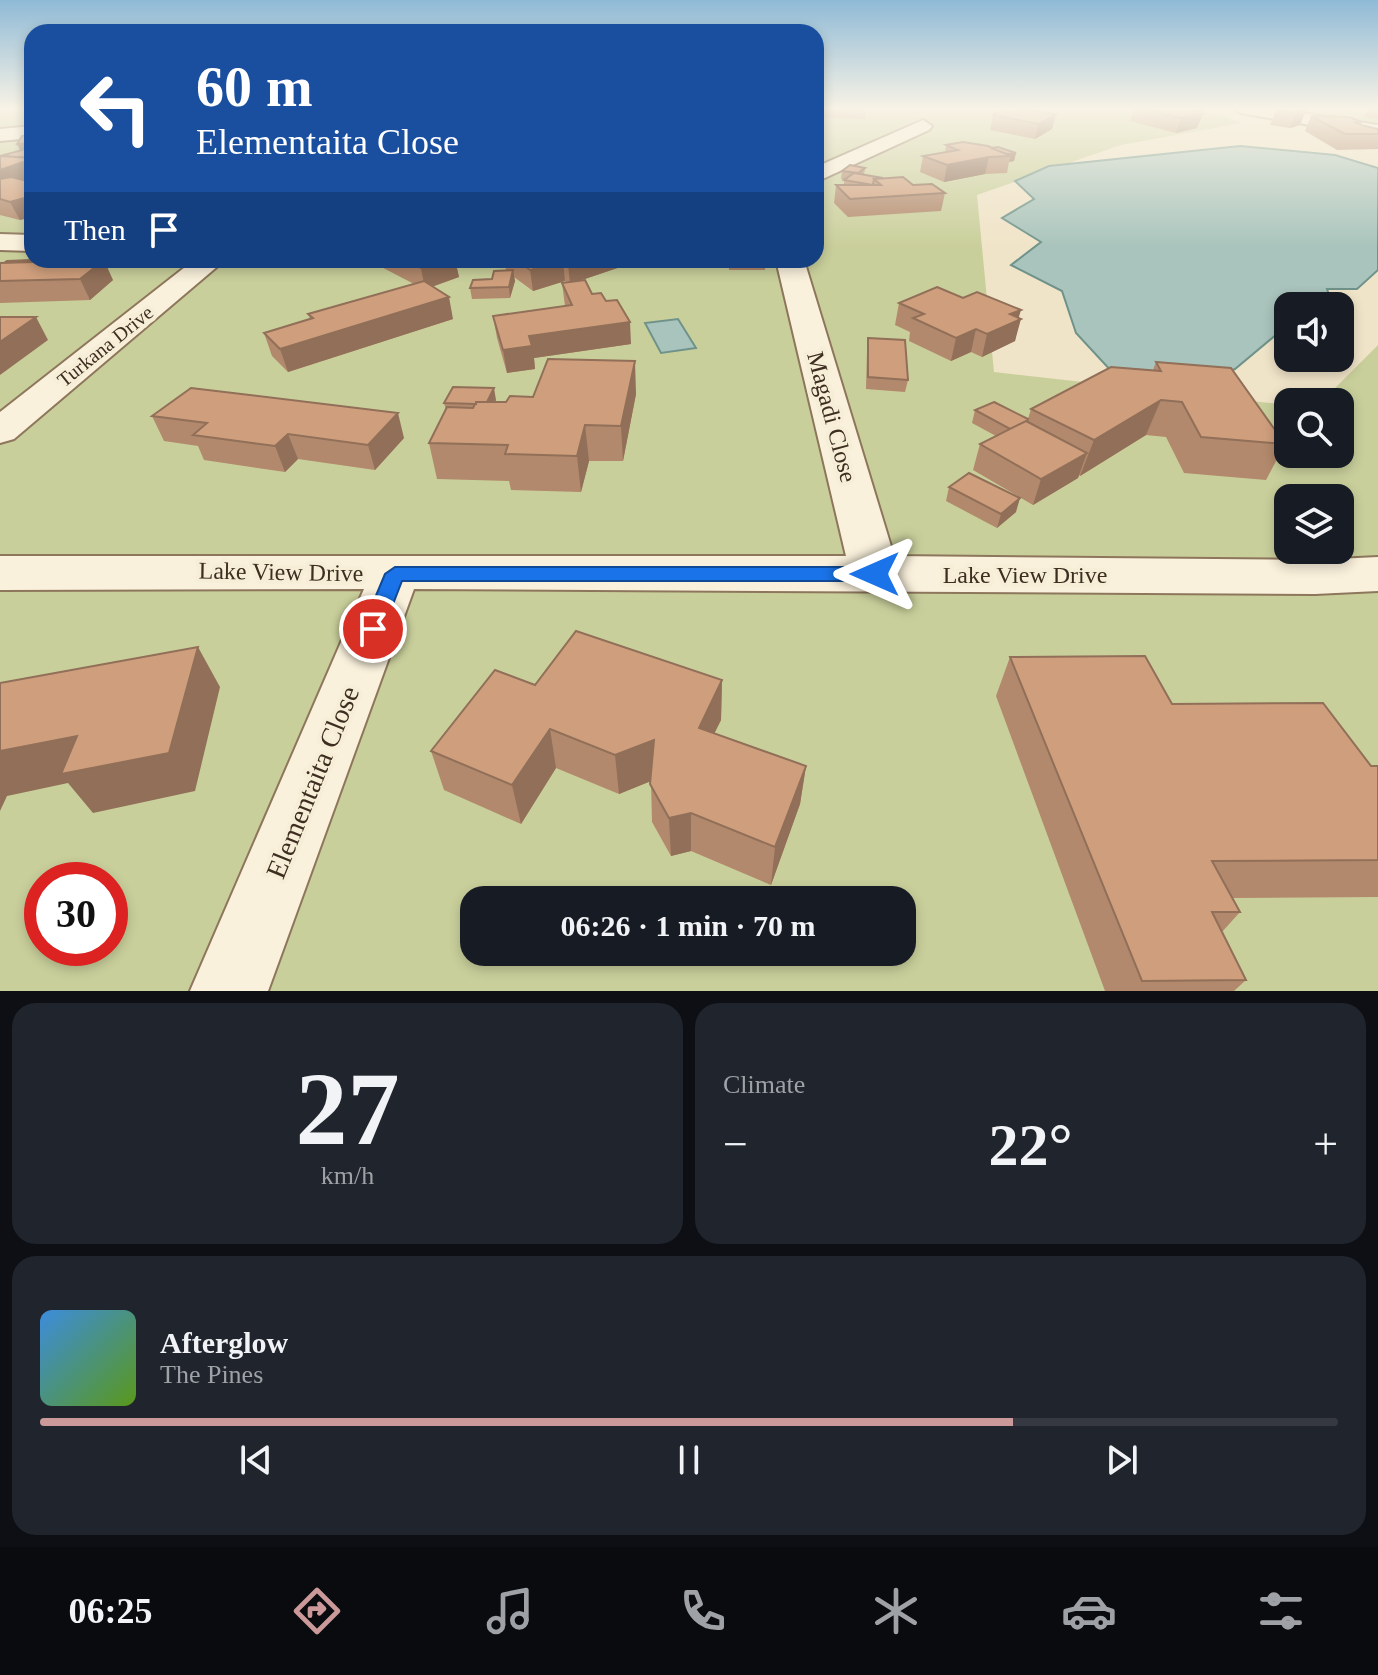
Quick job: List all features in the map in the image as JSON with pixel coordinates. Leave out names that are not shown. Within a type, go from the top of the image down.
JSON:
[{"type":"street","points":[[824,171],[860,154]]},
{"type":"street","points":[[0,242],[24,243]]},
{"type":"street","name":"Turkana Drive","points":[[0,431],[201,268]]},
{"type":"street","name":"Magadi Close","points":[[792,268],[875,574]]},
{"type":"street","name":"Lake View Drive","points":[[0,573],[196,570],[395,574],[1315,577],[1378,574]]},
{"type":"street","name":"Elementaita Close","points":[[229,991],[395,574]]},
{"type":"green space","points":[[0,154],[24,154],[24,268],[824,268],[824,154],[1094,154],[977,195],[994,372],[1274,403],[1274,468],[1354,468],[1354,388],[1335,388],[1378,345],[1378,991],[0,991]]},
{"type":"water","points":[[1161,154],[1335,155],[1378,168],[1378,270],[1357,289],[1274,292],[1274,336],[1235,369],[1181,389],[1114,374],[1076,333],[1062,291],[1011,265],[1041,242],[1002,218],[1034,199],[1015,181],[1049,166]]},
{"type":"water","points":[[678,319],[696,348],[661,353],[645,323]]},
{"type":"building","points":[[7,154],[24,154],[24,158],[0,156]]},
{"type":"building","points":[[1007,154],[1011,156],[947,165],[923,156]]},
{"type":"building","points":[[0,156],[24,158],[24,162],[0,170]]},
{"type":"building","points":[[850,165],[865,168],[858,173],[842,171]]},
{"type":"building","points":[[854,173],[883,178],[874,179],[873,185],[844,180]]},
{"type":"building","points":[[11,177],[24,180],[24,198],[10,202],[0,199],[0,179]]},
{"type":"building","points":[[903,177],[913,185],[932,184],[945,193],[850,199],[836,185],[881,185],[874,179]]},
{"type":"building","points":[[24,262],[24,268],[94,268],[80,279],[0,281],[0,263]]},
{"type":"building","points":[[513,270],[509,287],[470,288],[473,280],[492,279],[494,271]]},
{"type":"building","points":[[585,280],[592,294],[601,293],[606,301],[617,300],[630,322],[529,336],[532,346],[503,350],[493,316],[572,305],[562,283]]},
{"type":"building","points":[[424,281],[449,297],[280,349],[264,333],[313,318],[308,314]]},
{"type":"building","points":[[937,287],[963,298],[977,292],[1021,310],[1010,314],[1021,319],[987,334],[976,329],[956,338],[913,318],[924,314],[899,303]]},
{"type":"building","points":[[0,317],[36,317],[0,342]]},
{"type":"building","points":[[868,338],[905,340],[908,380],[868,377]]},
{"type":"building","points":[[548,359],[635,361],[621,426],[585,425],[577,456],[505,454],[508,445],[429,443],[447,407],[473,408],[476,402],[506,402],[510,396],[533,397]]},
{"type":"building","points":[[1156,362],[1231,368],[1274,429],[1274,443],[1201,437],[1182,402],[1161,400],[1094,440],[1031,409],[1111,367],[1161,371]]},
{"type":"building","points":[[453,387],[494,388],[487,402],[444,403]]},
{"type":"building","points":[[191,388],[398,413],[368,445],[288,434],[275,446],[193,435],[207,423],[152,416]]},
{"type":"building","points":[[994,402],[1027,421],[1010,429],[975,410]]},
{"type":"building","points":[[1026,421],[1087,453],[1041,479],[980,444]]},
{"type":"building","points":[[969,473],[1020,498],[1001,514],[949,487]]},
{"type":"building","points":[[576,631],[722,680],[699,728],[806,766],[775,847],[691,813],[669,818],[650,784],[654,740],[615,755],[550,729],[512,785],[431,751],[495,670],[535,685]]},
{"type":"building","points":[[198,647],[169,753],[61,774],[77,736],[0,751],[0,683]]},
{"type":"building","points":[[1145,656],[1172,704],[1323,703],[1371,766],[1378,766],[1378,860],[1212,861],[1240,912],[1212,912],[1246,980],[1142,981],[1010,657]]},
{"type":"route","points":[[373,629],[395,574],[632,571],[875,574]]}]
